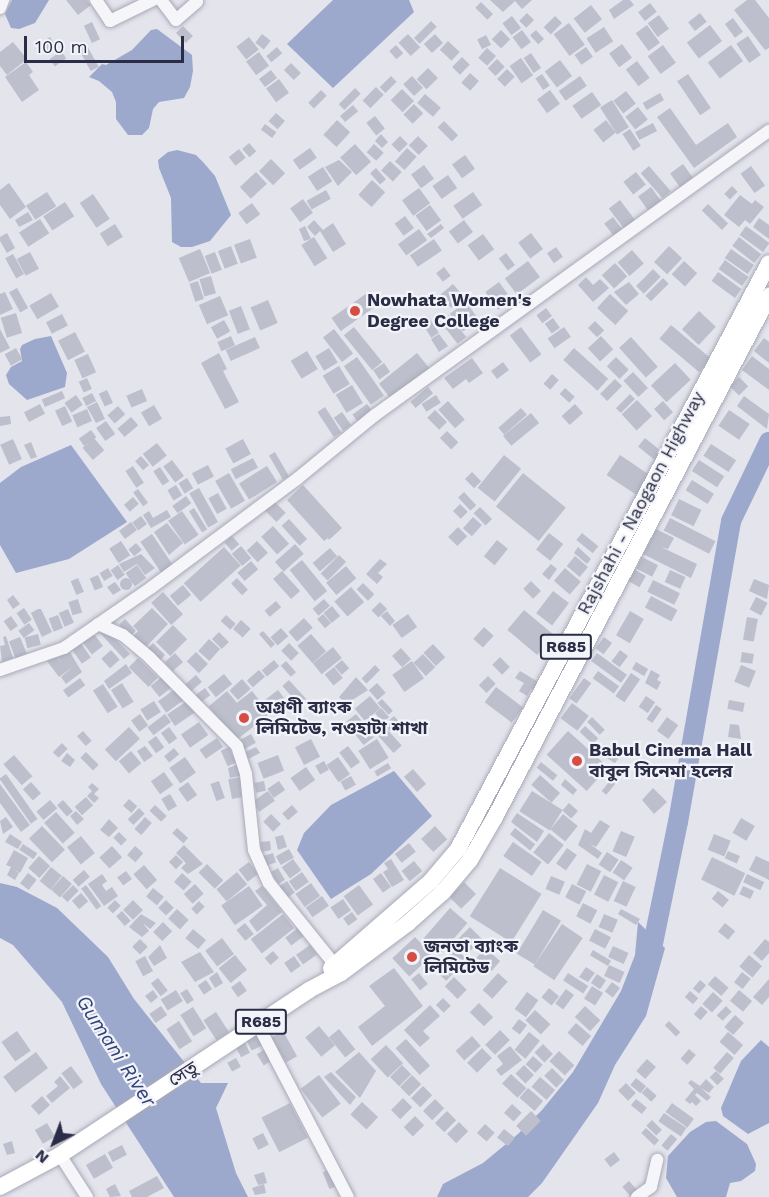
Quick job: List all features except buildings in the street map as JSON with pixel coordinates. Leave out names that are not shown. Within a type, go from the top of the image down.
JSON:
[{"type":"main road","name":"Rajshahi - Naogaon Highway","points":[[338,969],[431,881],[458,849],[769,263]]},
{"type":"main road","name":"Rajshahi - Naogaon Highway","points":[[214,1055],[408,923],[443,892],[470,860],[495,817],[769,296]]},
{"type":"main road","name":"সেতু","points":[[60,1155],[214,1055]]},
{"type":"main road","name":"R685","points":[[0,1187],[60,1155]]},
{"type":"street","points":[[0,8],[3,0]]},
{"type":"street","points":[[96,0],[110,21],[153,0]]},
{"type":"street","points":[[161,0],[176,20],[197,2]]},
{"type":"street","points":[[0,670],[64,648],[298,478],[375,415],[769,131]]},
{"type":"street","points":[[98,624],[123,635],[150,658],[237,746],[246,774],[254,850],[269,883],[338,969]]},
{"type":"street","points":[[258,1024],[348,1197]]},
{"type":"street","points":[[60,1155],[87,1197]]},
{"type":"street","points":[[637,1197],[651,1187],[657,1160]]},
{"type":"water","points":[[12,0],[49,0],[35,23],[19,29],[11,28],[5,14]]},
{"type":"water","points":[[333,0],[409,0],[414,12],[333,88],[287,44]]},
{"type":"water","points":[[157,29],[192,55],[193,71],[190,87],[184,98],[159,102],[153,109],[149,128],[142,135],[128,135],[116,119],[116,102],[112,92],[99,81],[89,77],[102,64],[106,65],[132,50],[151,30]]},
{"type":"water","points":[[177,150],[196,155],[215,176],[231,215],[210,241],[192,247],[181,247],[172,242],[171,198],[159,168],[158,160],[168,152]]},
{"type":"water","points":[[51,336],[67,373],[65,387],[27,400],[9,384],[6,375],[11,367],[22,361],[20,349],[22,345],[35,339]]},
{"type":"water","points":[[71,445],[127,522],[69,559],[16,573],[0,545],[0,483],[21,467]]},
{"type":"water","points":[[394,771],[432,816],[371,874],[331,899],[297,850],[304,833],[331,805]]},
{"type":"water","name":"Gumani River","points":[[0,883],[17,887],[57,908],[108,957],[134,999],[201,1083],[228,1083],[216,1108],[236,1173],[248,1197],[174,1197],[101,1084],[62,1002],[13,945],[0,938]]},
{"type":"water","points":[[638,922],[665,948],[646,1016],[615,1065],[598,1103],[542,1183],[528,1197],[437,1197],[443,1184],[483,1163],[518,1134],[542,1110],[573,1072],[621,991],[635,955]]},
{"type":"water","points":[[761,1040],[769,1047],[769,1123],[748,1134],[723,1116],[721,1108],[741,1061]]},
{"type":"water","points":[[716,1121],[747,1144],[756,1164],[755,1171],[741,1181],[730,1183],[726,1197],[677,1197],[666,1178],[668,1156],[690,1132],[706,1122]]},
{"type":"waterway","points":[[649,963],[678,822],[731,521],[769,442]]},
{"type":"place","name":"Nowhata Women's Degree College","points":[[355,311]]},
{"type":"place","name":"অগ্রণী ব্যাংক লিমিটেড, নওহাটা শাখা","points":[[244,718]]},
{"type":"place","name":"Babul Cinema Hall বাবুল সিনেমা হলের","points":[[577,761]]},
{"type":"place","name":"জনতা ব্যাংক লিমিটেড","points":[[412,957]]}]
